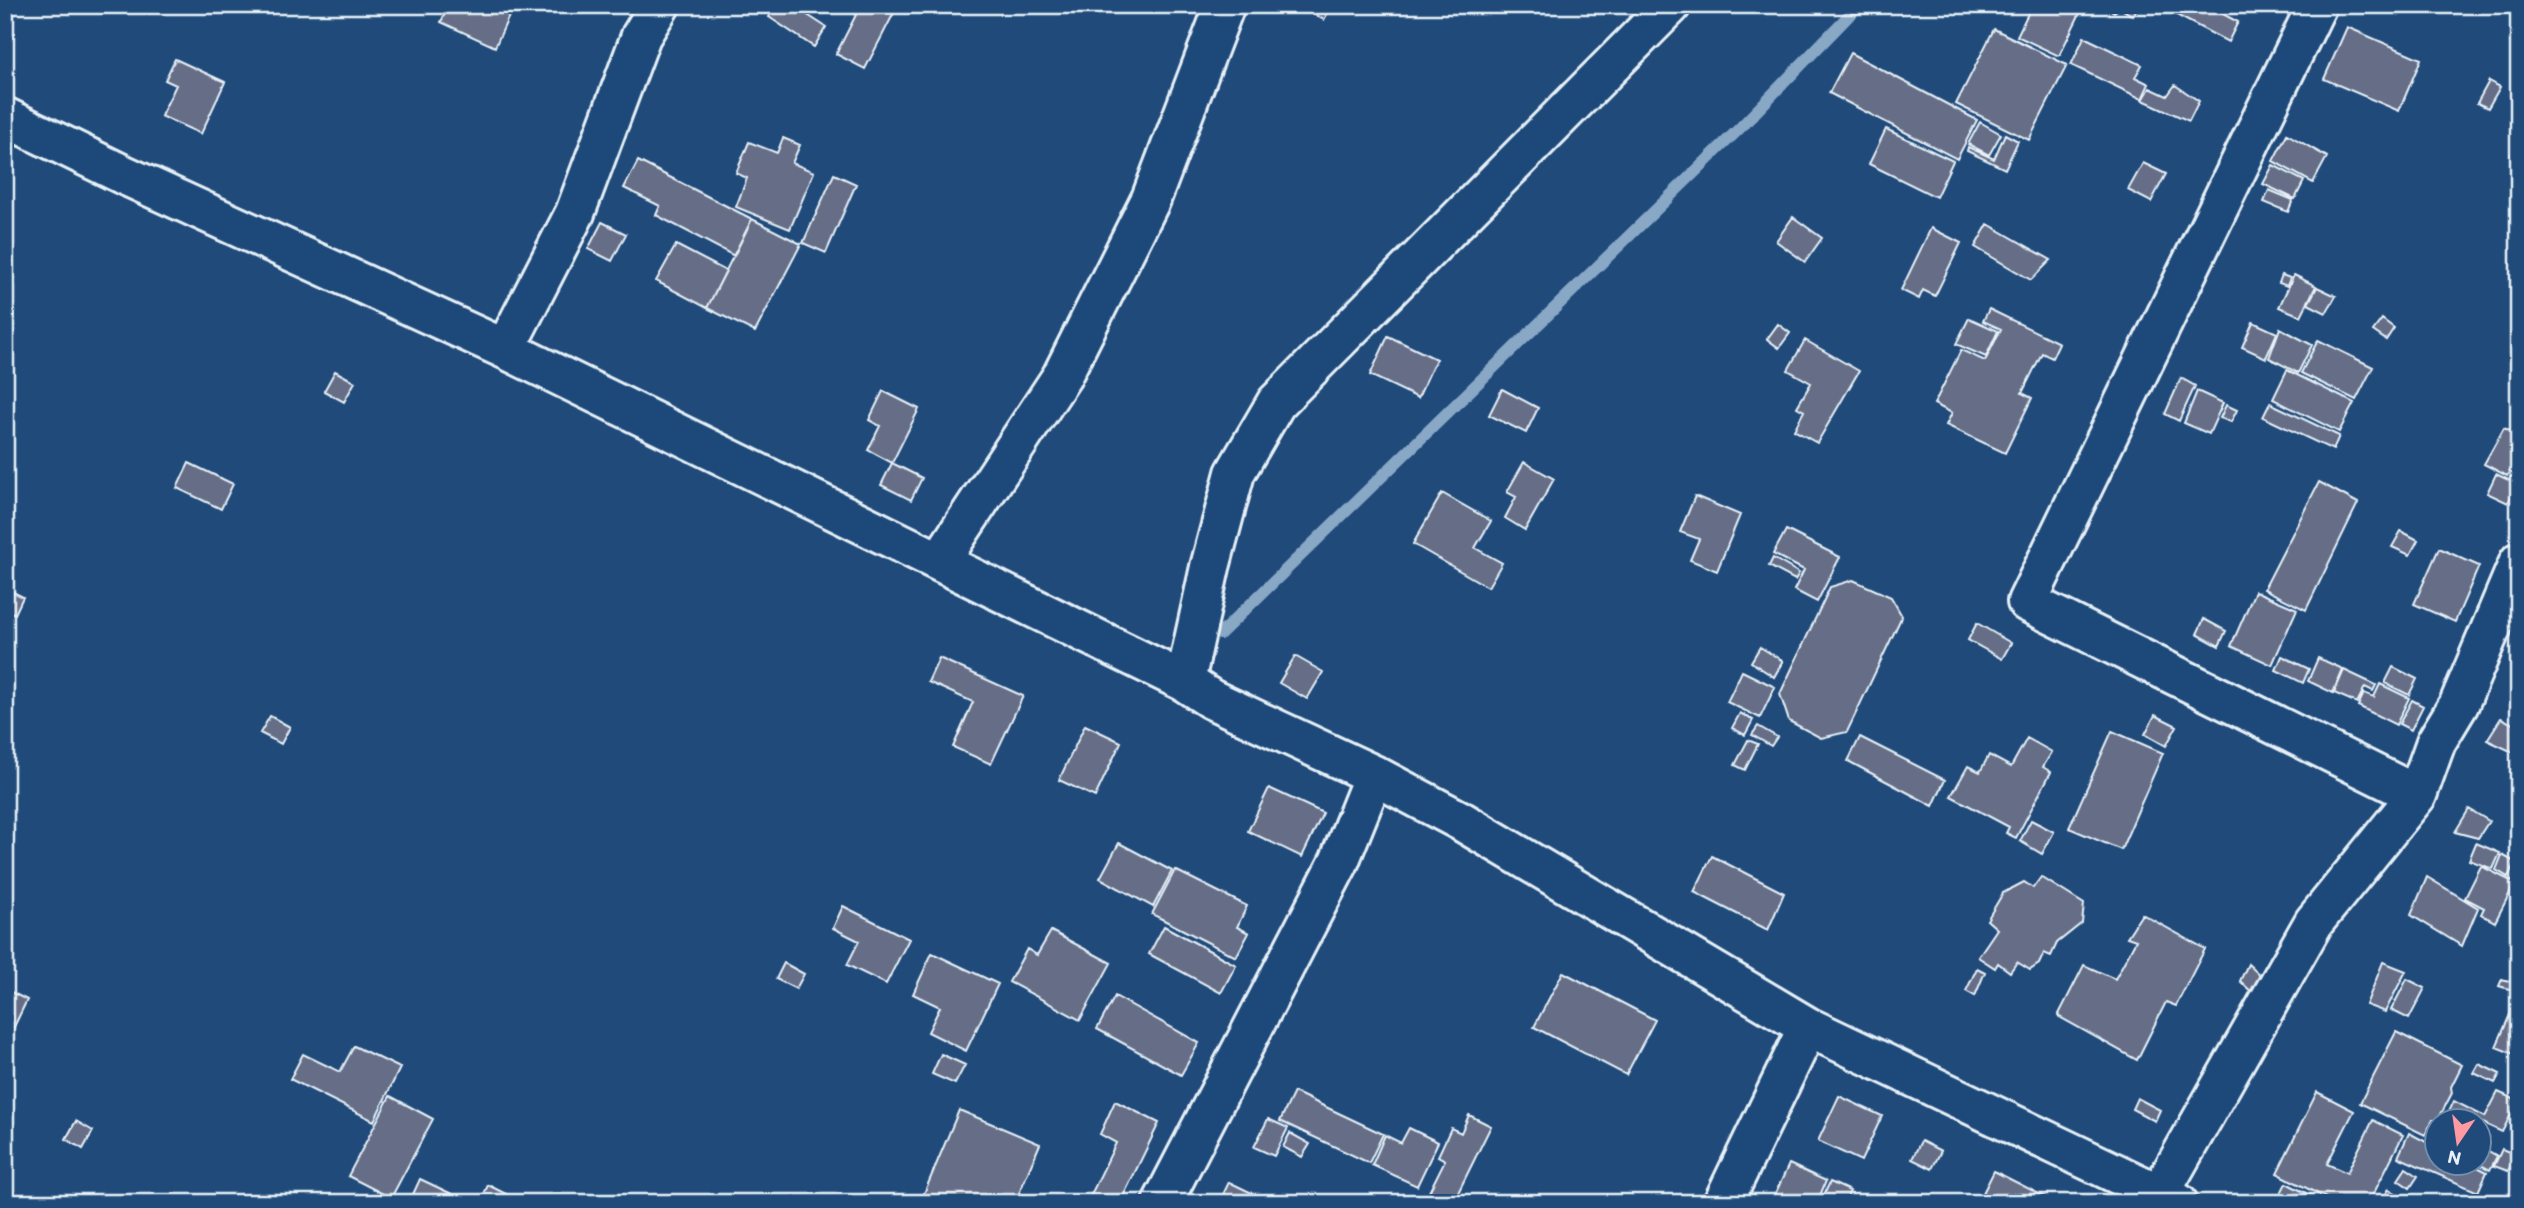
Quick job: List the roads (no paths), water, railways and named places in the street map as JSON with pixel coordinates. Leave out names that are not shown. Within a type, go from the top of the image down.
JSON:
[{"type":"street","points":[[505,348],[575,213],[641,36],[660,5]]},
{"type":"street","points":[[1185,682],[1210,567],[1235,473],[1276,403],[1671,5]]},
{"type":"street","points":[[2317,5],[2027,602],[2417,795]]},
{"type":"street","points":[[940,561],[1062,376],[1151,199],[1214,15]]},
{"type":"street","points":[[5,117],[122,174],[505,348],[1185,682],[1211,699],[1374,775],[1461,821],[1808,1027],[2168,1199],[2314,922],[2417,795],[2436,742],[2459,704],[2519,562]]},
{"type":"street","points":[[1162,1203],[1339,862],[1374,775]]},
{"type":"street","points":[[1723,1203],[1808,1027]]},
{"type":"waterway","points":[[1220,634],[1740,128],[1859,5]]}]
